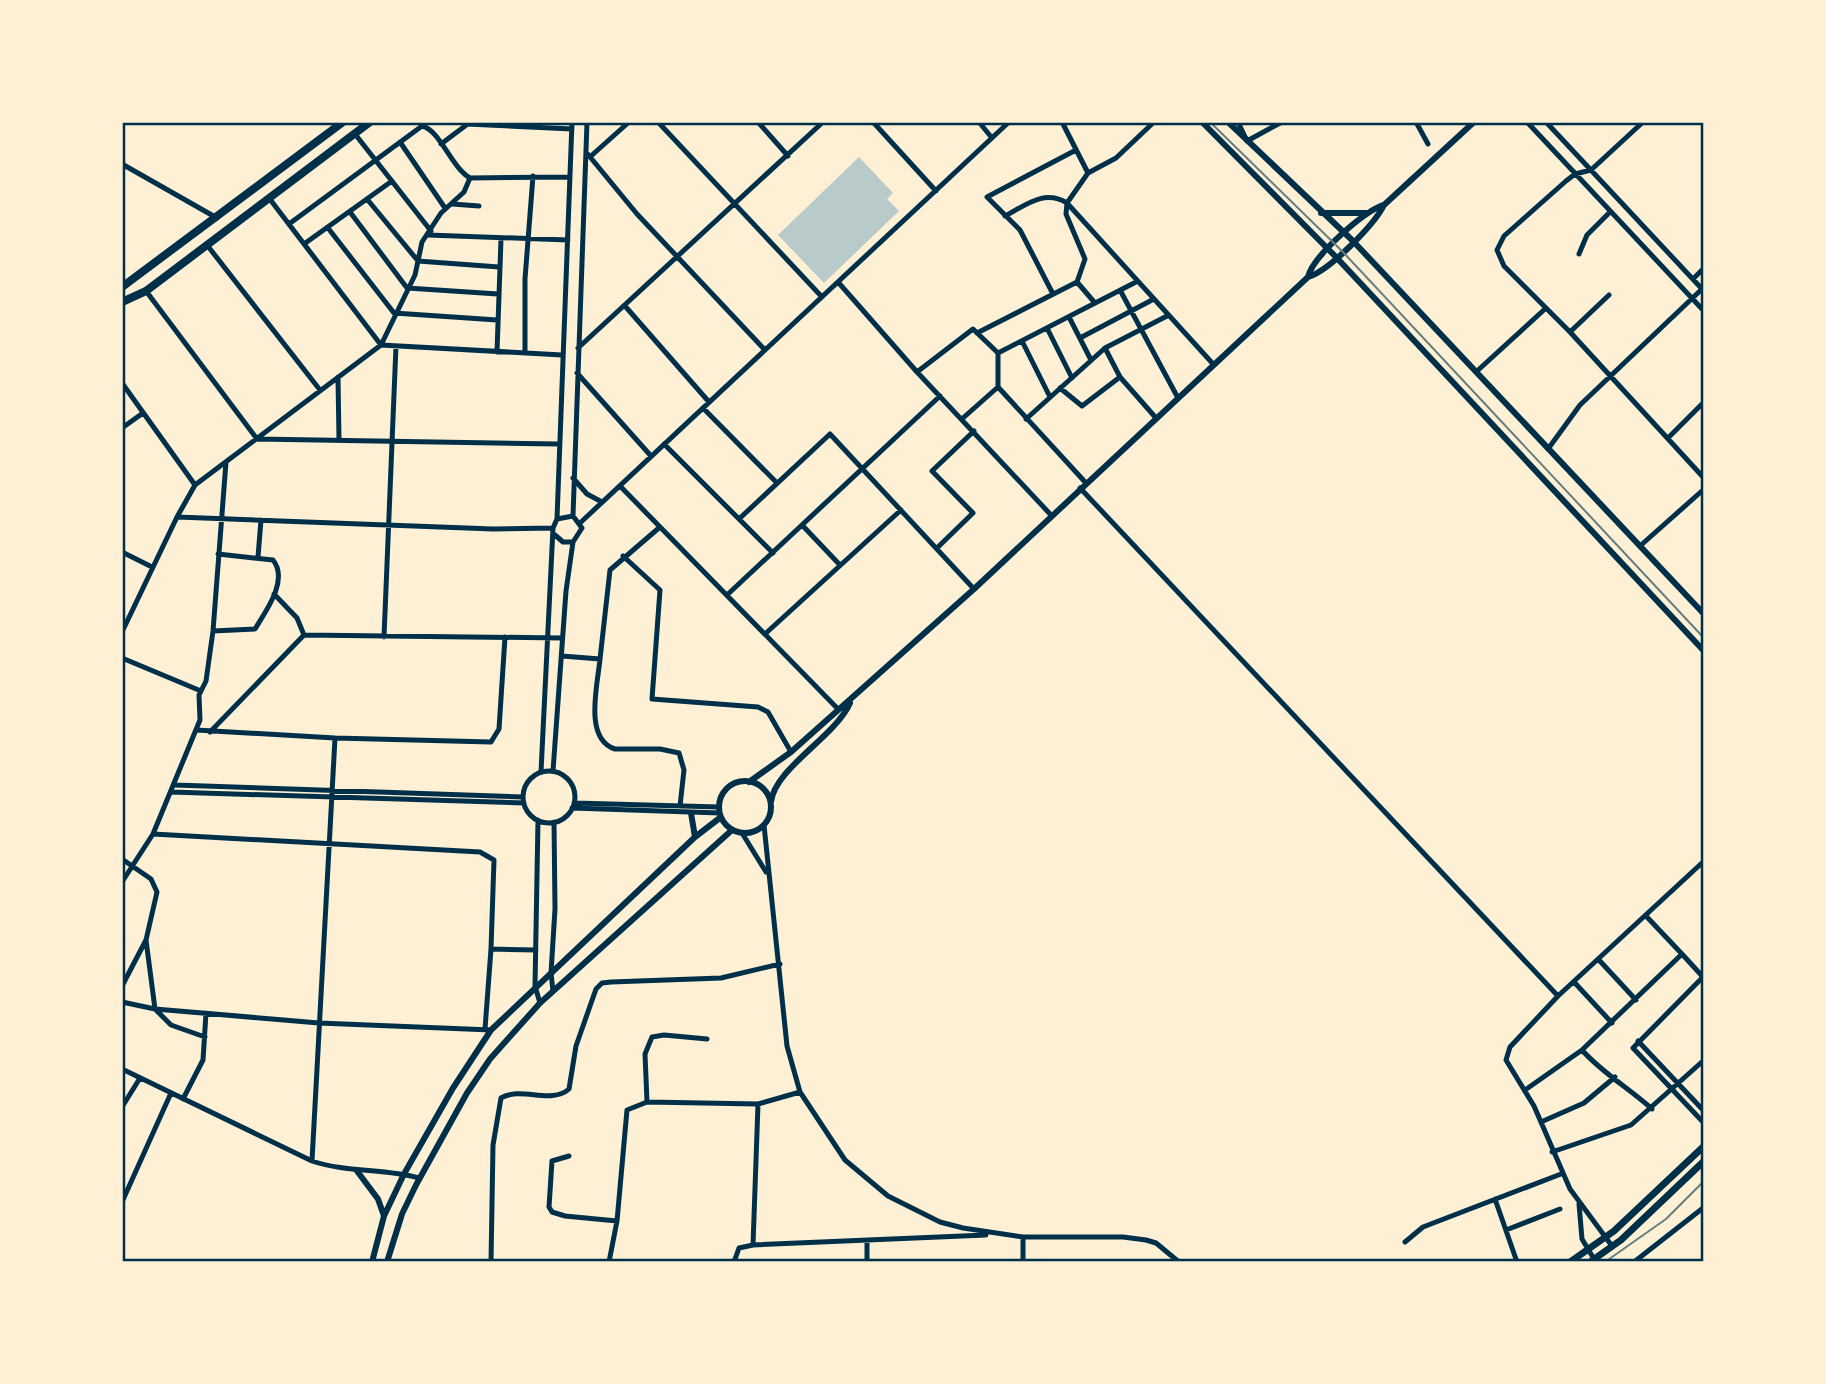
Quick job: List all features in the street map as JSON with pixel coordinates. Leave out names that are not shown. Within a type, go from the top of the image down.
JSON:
[{"type":"main road","points":[[122,287],[343,122]]},
{"type":"main road","points":[[122,302],[146,290],[370,122]]},
{"type":"main road","points":[[1570,1262],[1605,1237],[1703,1147]]},
{"type":"main road","points":[[1592,1260],[1612,1246],[1703,1163]]},
{"type":"street","points":[[555,535],[563,542],[573,541],[581,534],[580,523],[573,516],[572,478],[588,154],[587,122]]},
{"type":"street","points":[[588,154],[629,122]]},
{"type":"street","points":[[658,122],[822,297]]},
{"type":"street","points":[[758,122],[788,156]]},
{"type":"street","points":[[578,348],[823,122]]},
{"type":"street","points":[[873,122],[936,191]]},
{"type":"street","points":[[979,122],[992,138]]},
{"type":"street","points":[[580,523],[1009,122]]},
{"type":"street","points":[[1062,122],[1088,173]]},
{"type":"street","points":[[977,333],[1077,282],[1085,259],[1066,214],[1067,202],[1088,173],[1116,158],[1154,122]]},
{"type":"street","points":[[1202,122],[1336,257],[1703,650]]},
{"type":"street","points":[[1228,122],[1321,214],[1353,241],[1703,613]]},
{"type":"street","points":[[1238,122],[1247,141]]},
{"type":"street","points":[[1247,141],[1282,122]]},
{"type":"street","points":[[1416,122],[1428,144]]},
{"type":"street","points":[[1308,277],[1310,267],[1345,233],[1367,213],[1384,205],[1474,122]]},
{"type":"street","points":[[1527,122],[1703,310]]},
{"type":"street","points":[[1546,122],[1703,289],[1580,405],[1548,449]]},
{"type":"street","points":[[1643,122],[1591,170],[1575,174],[1499,243],[1497,250],[1504,266],[1570,332],[1703,477]]},
{"type":"street","points":[[441,144],[468,123],[572,126],[557,519],[553,528],[555,535],[541,772]]},
{"type":"street","points":[[289,224],[374,160],[425,126],[456,167],[470,178],[569,177]]},
{"type":"street","points":[[355,134],[429,233],[501,239],[568,240]]},
{"type":"street","points":[[400,142],[445,208]]},
{"type":"street","points":[[1054,294],[1020,230],[986,197],[1076,150]]},
{"type":"street","points":[[588,154],[637,214],[765,350]]},
{"type":"street","points":[[122,164],[217,218]]},
{"type":"street","points":[[525,353],[528,239],[533,176]]},
{"type":"street","points":[[122,632],[195,485],[381,345],[418,261],[421,245],[445,208],[464,192],[470,178]]},
{"type":"street","points":[[304,244],[392,181]]},
{"type":"street","points":[[1005,216],[1046,195],[1067,202],[1152,300],[1214,365]]},
{"type":"street","points":[[269,198],[381,345],[562,355]]},
{"type":"street","points":[[367,199],[418,261],[499,267]]},
{"type":"street","points":[[452,204],[479,206]]},
{"type":"street","points":[[372,1262],[384,1216],[404,1174],[488,1029],[551,973],[720,812],[728,788],[749,782],[791,752],[838,709],[851,701],[1308,277],[1317,274],[1336,257],[1378,217],[1384,205]]},
{"type":"street","points":[[351,212],[407,288],[498,294]]},
{"type":"street","points":[[1579,254],[1587,235],[1610,212]]},
{"type":"street","points":[[1321,214],[1367,213]]},
{"type":"street","points":[[328,228],[394,313],[497,320]]},
{"type":"street","points":[[497,352],[501,239]]},
{"type":"street","points":[[207,245],[320,390]]},
{"type":"street","points":[[1693,279],[1703,269]]},
{"type":"street","points":[[838,282],[917,372],[963,418],[1051,515]]},
{"type":"street","points":[[1077,282],[1095,303]]},
{"type":"street","points":[[998,353],[1136,282]]},
{"type":"street","points":[[146,290],[257,439]]},
{"type":"street","points":[[1120,290],[1139,330],[1178,398]]},
{"type":"street","points":[[1570,332],[1609,295]]},
{"type":"street","points":[[1080,338],[1152,300]]},
{"type":"street","points":[[625,306],[709,402]]},
{"type":"street","points":[[1476,372],[1546,308]]},
{"type":"street","points":[[1026,419],[1105,348],[1167,316]]},
{"type":"street","points":[[1069,317],[1091,360]]},
{"type":"street","points":[[1047,328],[1072,378]]},
{"type":"street","points":[[917,372],[973,329],[998,353],[998,387],[1086,483]]},
{"type":"street","points":[[1022,341],[1050,397]]},
{"type":"street","points":[[383,637],[396,346]]},
{"type":"street","points":[[1105,348],[1120,377],[1156,418]]},
{"type":"street","points":[[577,373],[651,456]]},
{"type":"street","points":[[338,377],[339,440]]},
{"type":"street","points":[[1060,388],[1082,406],[1120,377]]},
{"type":"street","points":[[122,383],[195,485]]},
{"type":"street","points":[[963,418],[998,387]]},
{"type":"street","points":[[727,595],[940,396]]},
{"type":"street","points":[[1668,438],[1703,404]]},
{"type":"street","points":[[704,408],[777,483]]},
{"type":"street","points":[[122,429],[143,413]]},
{"type":"street","points":[[937,548],[973,513],[932,471],[974,430]]},
{"type":"street","points":[[739,519],[830,434],[974,589]]},
{"type":"street","points":[[257,439],[558,444]]},
{"type":"street","points":[[664,444],[773,553]]},
{"type":"street","points":[[122,882],[153,834],[201,715],[201,691],[206,681],[214,631],[226,462]]},
{"type":"street","points":[[572,478],[587,494],[603,502]]},
{"type":"street","points":[[620,486],[838,709]]},
{"type":"street","points":[[1080,488],[1558,996]]},
{"type":"street","points":[[1640,546],[1703,491]]},
{"type":"street","points":[[765,634],[901,510]]},
{"type":"street","points":[[557,519],[573,516]]},
{"type":"street","points":[[177,517],[553,528]]},
{"type":"street","points":[[258,558],[261,520]]},
{"type":"street","points":[[802,525],[840,565]]},
{"type":"street","points":[[660,527],[614,564],[607,578],[596,715],[599,735],[615,749],[660,749],[679,753],[684,771],[680,806]]},
{"type":"street","points":[[553,771],[562,638],[573,541]]},
{"type":"street","points":[[122,552],[152,567]]},
{"type":"street","points":[[214,631],[251,631],[274,594],[278,567],[273,560],[218,554]]},
{"type":"street","points":[[623,556],[660,590],[652,699],[758,707],[768,712],[791,752]]},
{"type":"street","points":[[274,594],[297,618],[304,635]]},
{"type":"street","points":[[210,732],[304,635],[562,638]]},
{"type":"street","points":[[196,730],[335,738],[491,742],[499,729],[505,637]]},
{"type":"street","points":[[562,656],[600,659]]},
{"type":"street","points":[[122,658],[201,691]]},
{"type":"street","points":[[851,701],[844,716],[778,784],[771,798],[771,809],[764,825],[787,1046],[800,1092],[845,1160],[873,1186],[940,1222],[996,1235]]},
{"type":"street","points":[[312,1161],[335,738]]},
{"type":"street","points":[[553,771],[561,774],[572,786],[573,806],[564,817],[554,822],[538,820],[532,816],[523,800],[528,782],[541,772],[553,771]]},
{"type":"street","points":[[749,782],[767,794],[771,809]]},
{"type":"street","points":[[175,785],[331,795]]},
{"type":"street","points":[[171,792],[523,800]]},
{"type":"street","points":[[573,806],[680,806],[720,812],[732,830],[742,833],[764,825]]},
{"type":"street","points":[[573,806],[691,813],[720,812]]},
{"type":"street","points":[[691,813],[695,837]]},
{"type":"street","points":[[538,820],[536,986],[540,1003]]},
{"type":"street","points":[[553,992],[551,973],[555,909],[554,822]]},
{"type":"street","points":[[387,1262],[402,1214],[419,1178],[467,1093],[490,1059],[540,1003],[732,830]]},
{"type":"street","points":[[742,833],[768,876]]},
{"type":"street","points":[[153,834],[480,852],[489,855],[494,860],[488,1029]]},
{"type":"street","points":[[122,859],[151,879],[157,892],[146,940],[122,986]]},
{"type":"street","points":[[1612,1246],[1579,1204],[1561,1174],[1541,1122],[1506,1060],[1507,1053],[1558,996],[1703,862]]},
{"type":"street","points":[[1646,916],[1703,977],[1633,1049],[1703,1122]]},
{"type":"street","points":[[146,940],[155,1009],[171,1024],[205,1037]]},
{"type":"street","points":[[491,949],[536,950]]},
{"type":"street","points":[[1525,1090],[1583,1050],[1682,954]]},
{"type":"street","points":[[1599,960],[1636,1000]]},
{"type":"street","points":[[491,1262],[493,1145],[501,1098],[517,1093],[560,1094],[569,1089],[576,1046],[596,989],[602,983],[611,982],[721,978],[780,964]]},
{"type":"street","points":[[1574,982],[1612,1023]]},
{"type":"street","points":[[122,1002],[155,1009],[319,1023],[488,1029]]},
{"type":"street","points":[[183,1100],[199,1073],[206,1013]]},
{"type":"street","points":[[647,1102],[645,1054],[652,1037],[664,1035],[707,1039]]},
{"type":"street","points":[[1638,1041],[1703,1110]]},
{"type":"street","points":[[1583,1050],[1600,1068],[1615,1077],[1652,1109]]},
{"type":"street","points":[[1552,1152],[1618,1132],[1652,1109],[1703,1060]]},
{"type":"street","points":[[122,1069],[312,1161],[333,1168],[404,1174],[419,1178]]},
{"type":"street","points":[[1541,1122],[1584,1103],[1615,1077]]},
{"type":"street","points":[[122,1107],[140,1078]]},
{"type":"street","points":[[609,1262],[617,1221],[627,1110],[647,1102],[758,1104],[800,1092]]},
{"type":"street","points":[[122,1202],[170,1093]]},
{"type":"street","points":[[752,1245],[758,1104]]},
{"type":"street","points":[[569,1156],[552,1161],[549,1207],[552,1212],[565,1216],[617,1221]]},
{"type":"street","points":[[357,1171],[378,1199],[384,1216]]},
{"type":"street","points":[[1405,1242],[1423,1227],[1561,1174]]},
{"type":"street","points":[[1495,1199],[1517,1262]]},
{"type":"street","points":[[1579,1204],[1580,1227],[1592,1260]]},
{"type":"street","points":[[1634,1262],[1703,1208]]},
{"type":"street","points":[[1506,1230],[1560,1209]]},
{"type":"street","points":[[734,1262],[735,1251],[752,1245],[996,1235],[1123,1237],[1146,1240],[1156,1242],[1179,1262]]},
{"type":"street","points":[[1023,1237],[1023,1262]]},
{"type":"street","points":[[867,1241],[867,1262]]},
{"type":"street","points":[[1646,1253],[1652,1262]]},
{"type":"shaded area","points":[[859,157],[893,193],[887,199],[899,211],[824,283],[778,235]]},
{"type":"tram line","points":[[1210,122],[1342,251],[1703,637]]},
{"type":"tram line","points":[[1605,1262],[1666,1219],[1703,1182]]}]
